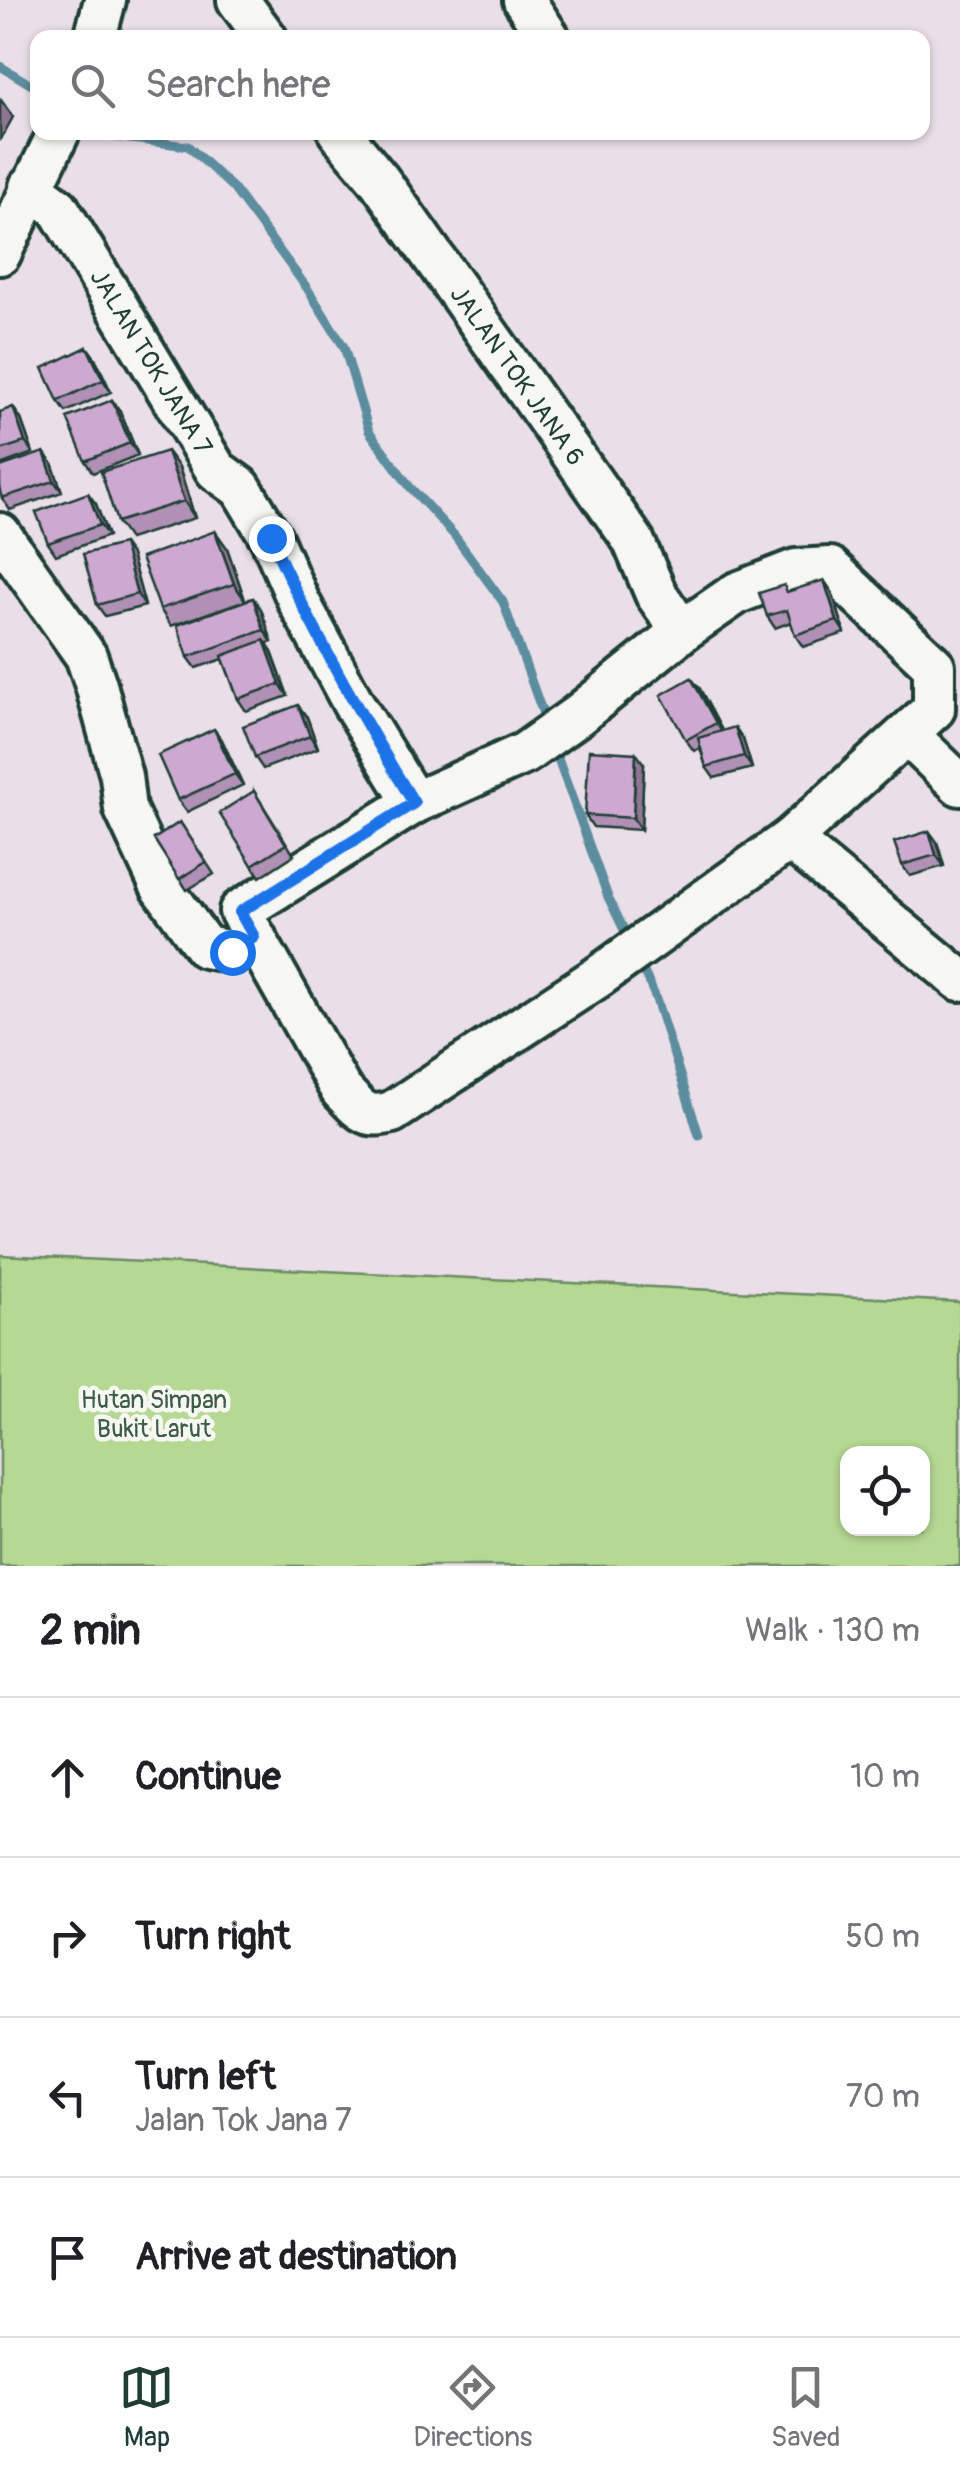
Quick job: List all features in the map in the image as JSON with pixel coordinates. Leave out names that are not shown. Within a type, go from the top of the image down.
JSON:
[{"type":"street","points":[[97,30],[104,0]]},
{"type":"street","points":[[238,0],[260,30]]},
{"type":"street","points":[[524,0],[544,30]]},
{"type":"street","points":[[0,254],[55,140]]},
{"type":"street","name":"JALAN TOK JANA 6","points":[[345,140],[379,180],[634,540],[656,594],[682,631]]},
{"type":"street","name":"JALAN TOK JANA 7","points":[[30,187],[58,208],[216,470],[241,488],[271,538],[299,602],[353,703],[414,803]]},
{"type":"street","points":[[0,534],[86,656],[120,776],[125,809],[160,886],[205,947],[232,952],[254,937]]},
{"type":"street","points":[[830,568],[934,666],[934,709],[790,838],[598,977],[392,1112],[376,1117],[360,1110],[341,1090],[240,912],[414,803],[525,753],[682,631],[737,593],[796,570],[830,568]]},
{"type":"street","points":[[906,734],[960,785]]},
{"type":"street","points":[[790,838],[960,980]]},
{"type":"green space","name":"Hutan Simpan Bukit Larut","points":[[0,1255],[960,1302],[960,1566],[0,1566]]},
{"type":"building","points":[[87,347],[103,380],[58,401],[43,368]]},
{"type":"building","points":[[112,400],[130,443],[85,461],[67,418]]},
{"type":"building","points":[[13,407],[25,442],[0,450],[0,412]]},
{"type":"building","points":[[167,451],[184,501],[117,522],[101,472]]},
{"type":"building","points":[[44,452],[54,481],[2,498],[0,467]]},
{"type":"building","points":[[88,493],[100,525],[48,543],[36,512]]},
{"type":"building","points":[[215,531],[234,584],[160,609],[141,558]]},
{"type":"building","points":[[123,544],[137,594],[97,605],[83,554]]},
{"type":"building","points":[[824,580],[837,621],[795,635],[787,610],[767,616],[759,593],[784,585],[787,592]]},
{"type":"building","points":[[253,598],[264,630],[188,657],[177,625]]},
{"type":"building","points":[[264,640],[280,684],[238,699],[222,656]]},
{"type":"building","points":[[691,678],[716,723],[686,740],[661,695]]},
{"type":"building","points":[[298,705],[310,736],[255,757],[243,726]]},
{"type":"building","points":[[735,727],[744,756],[706,767],[698,738]]},
{"type":"building","points":[[214,729],[235,774],[178,800],[158,755]]},
{"type":"building","points":[[589,750],[636,753],[633,818],[585,815]]},
{"type":"building","points":[[254,791],[286,844],[252,865],[219,813]]},
{"type":"building","points":[[180,822],[206,862],[179,879],[154,839]]},
{"type":"building","points":[[929,831],[936,855],[902,865],[894,842]]},
{"type":"waterway","points":[[0,66],[30,84]]},
{"type":"waterway","points":[[139,140],[188,146],[233,188],[307,288],[344,347],[369,431],[503,602],[547,725]]},
{"type":"waterway","points":[[553,745],[608,897],[629,940]]},
{"type":"waterway","points":[[638,959],[655,996],[699,1135]]},
{"type":"route","points":[[232,952],[254,937],[240,912],[414,803],[353,703],[299,602],[271,538]]}]
